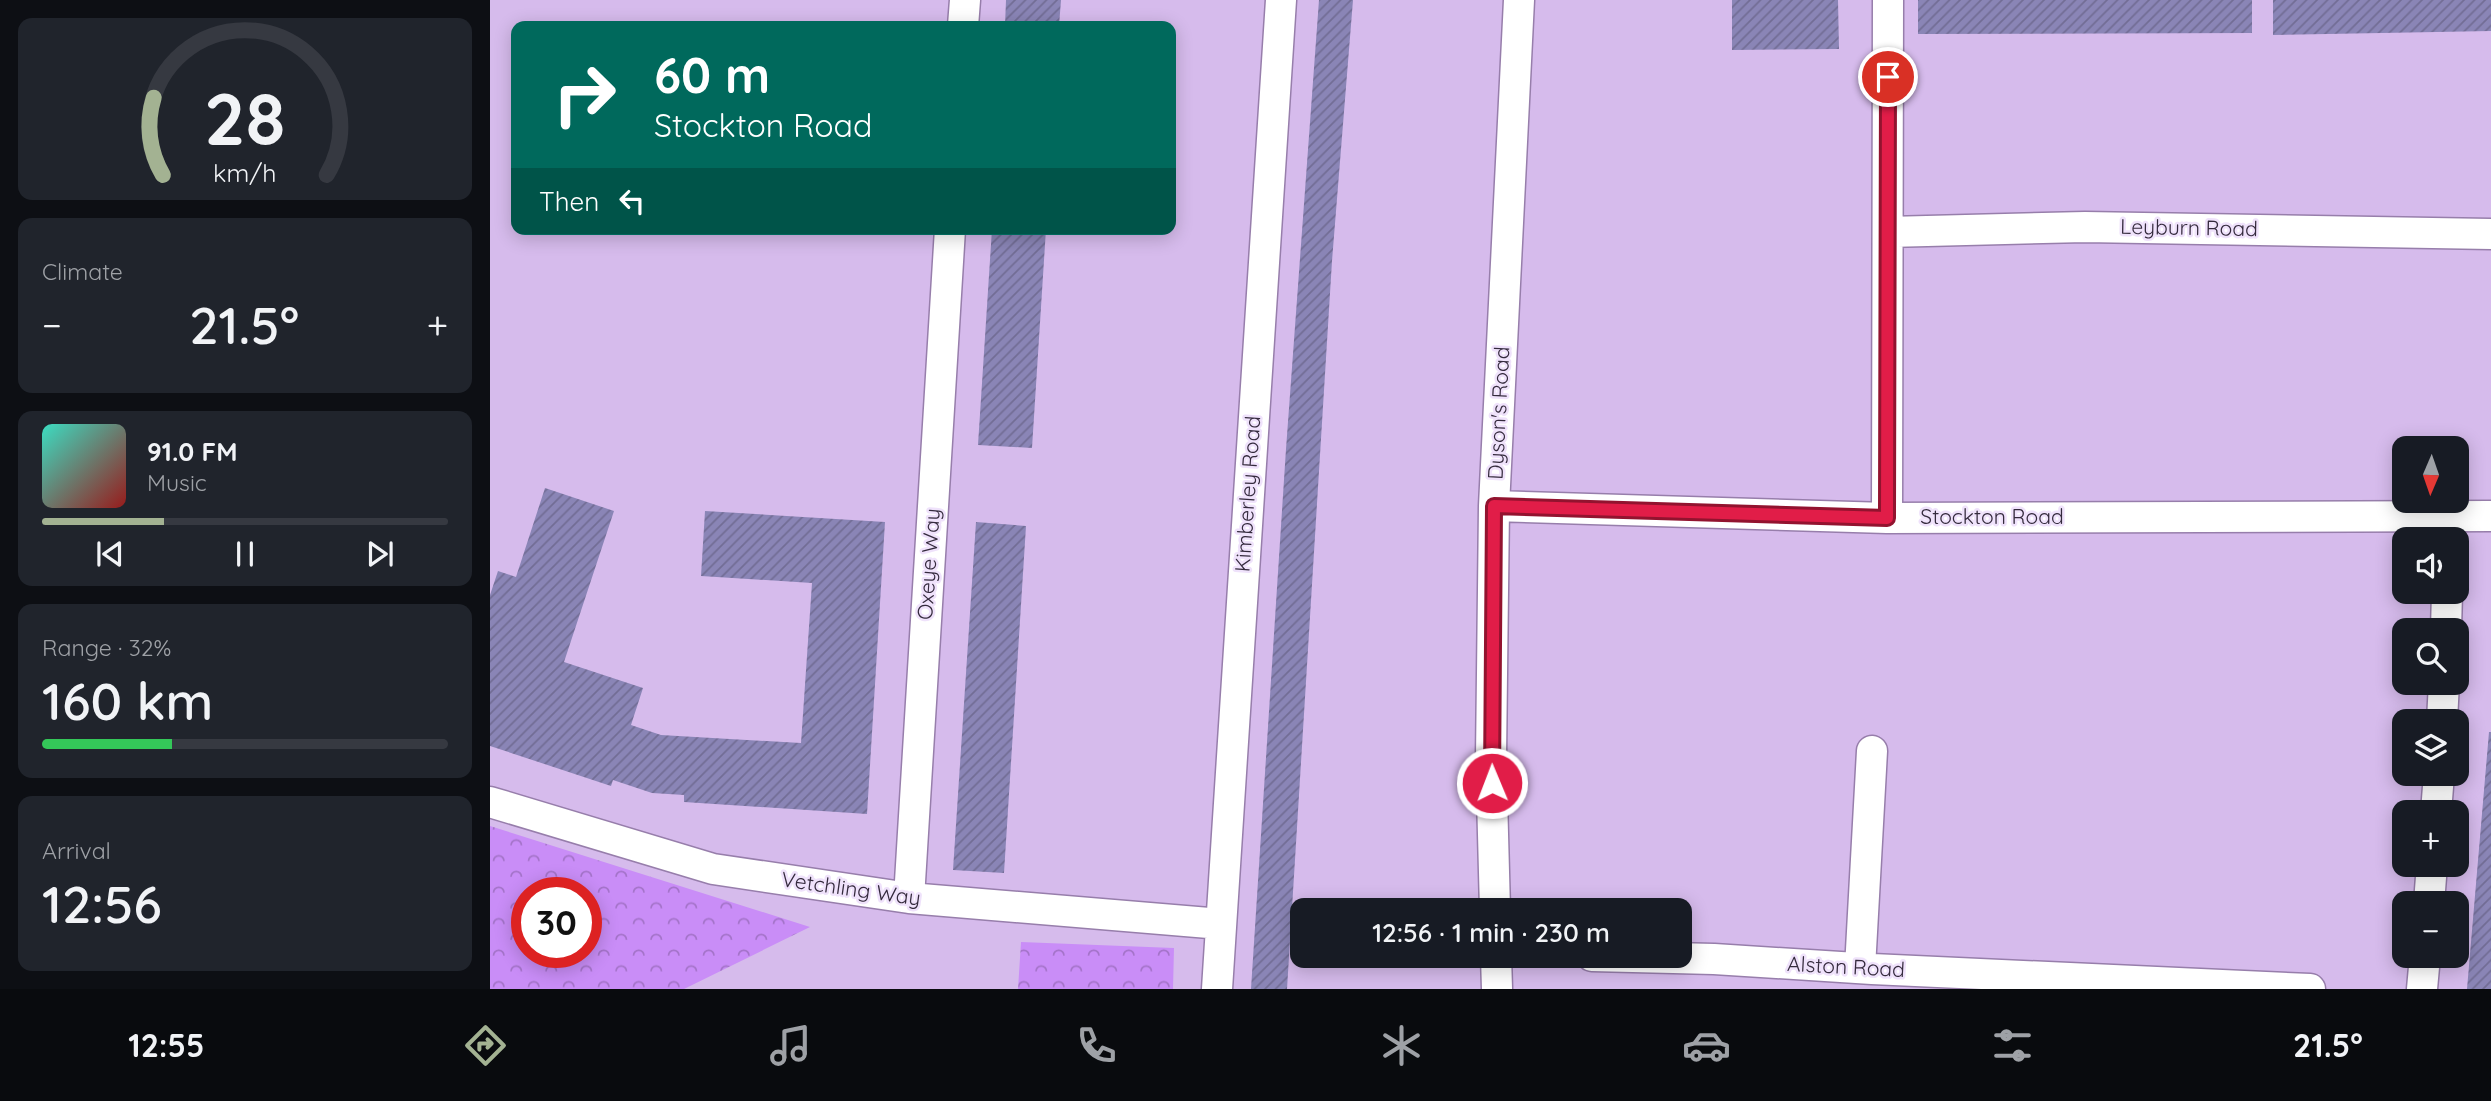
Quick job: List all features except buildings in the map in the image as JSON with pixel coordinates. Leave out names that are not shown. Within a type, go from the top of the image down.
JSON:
[{"type":"street","points":[[963,21],[965,0]]},
{"type":"street","name":"Kimberley Road","points":[[1217,989],[1281,0]]},
{"type":"street","name":"Dyson's Road","points":[[1495,898],[1491,758],[1494,506],[1519,0]]},
{"type":"street","points":[[1887,518],[1888,0]]},
{"type":"street","name":"Leyburn Road","points":[[1888,232],[2085,227],[2491,234]]},
{"type":"street","name":"Oxeye Way","points":[[909,898],[950,235]]},
{"type":"street","name":"Stockton Road","points":[[1494,506],[1887,518],[2449,527],[2491,516]]},
{"type":"street","points":[[1860,968],[1872,751]]},
{"type":"street","name":"Vetchling Way","points":[[490,802],[713,869],[909,898],[1221,924]]},
{"type":"street","name":"Alston Road","points":[[1692,958],[2310,989]]},
{"type":"street","points":[[1496,968],[1497,989]]},
{"type":"street","points":[[2422,989],[2424,968]]},
{"type":"green space","points":[[490,826],[810,927],[684,989],[490,989]]},
{"type":"green space","points":[[1021,942],[1174,948],[1173,989],[1018,989]]},
{"type":"route","points":[[1492,783],[1494,506],[1887,518],[1888,77]]}]
